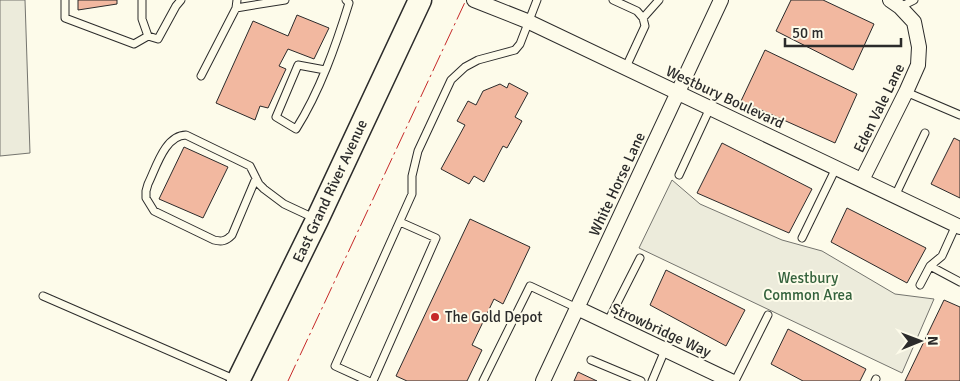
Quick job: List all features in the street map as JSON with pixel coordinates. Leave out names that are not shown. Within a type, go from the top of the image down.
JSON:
[{"type":"main road","name":"East Grand River Avenue","points":[[239,381],[420,0]]},
{"type":"street","name":"Westbury Boulevard","points":[[474,0],[527,21],[958,226]]},
{"type":"street","name":"White Horse Lane","points":[[543,381],[720,0]]},
{"type":"street","name":"Eden Vale Lane","points":[[862,180],[918,65],[919,47],[914,22],[895,4]]},
{"type":"street","name":"Strowbridge Way","points":[[577,308],[731,381]]},
{"type":"lane","points":[[65,0],[65,18],[134,44],[148,36],[158,39],[176,6],[182,0]]},
{"type":"lane","points":[[142,0],[142,20],[148,36]]},
{"type":"lane","points":[[201,76],[236,8],[237,0]]},
{"type":"lane","points":[[236,8],[285,0]]},
{"type":"lane","points":[[325,70],[298,65],[276,117],[296,129],[304,117],[325,70],[339,37],[349,2],[346,0]]},
{"type":"lane","points":[[368,381],[335,366],[412,194],[412,176],[418,151],[451,80],[465,67],[478,60],[515,50],[520,44],[527,21],[537,0]]},
{"type":"lane","points":[[613,0],[636,11],[643,18],[645,26],[626,68]]},
{"type":"lane","points":[[643,18],[659,0]]},
{"type":"lane","points":[[895,4],[914,0]]},
{"type":"lane","points":[[906,92],[960,115]]},
{"type":"lane","points":[[679,175],[710,108]]},
{"type":"lane","points":[[895,196],[925,133]]},
{"type":"lane","points":[[256,178],[232,235],[227,240],[214,240],[154,211],[146,198],[148,184],[168,143],[178,135],[186,135],[250,166],[256,178],[259,184],[284,204],[317,220]]},
{"type":"lane","points":[[802,238],[836,168]]},
{"type":"lane","points":[[373,381],[436,238],[400,222]]},
{"type":"lane","points":[[920,285],[930,266],[942,256],[958,226]]},
{"type":"lane","points":[[608,323],[640,258]]},
{"type":"lane","points":[[930,266],[960,282]]},
{"type":"lane","points":[[482,381],[530,286],[577,308]]},
{"type":"lane","points":[[42,296],[239,381]]},
{"type":"lane","points":[[735,381],[768,315]]},
{"type":"lane","points":[[652,381],[665,350]]},
{"type":"lane","points":[[591,360],[641,381]]},
{"type":"green space","points":[[0,0],[25,0],[30,153],[0,156]]},
{"type":"green space","name":"Westbury Common Area","points":[[672,180],[700,204],[782,240],[822,251],[895,294],[934,299],[902,373],[639,248]]},
{"type":"building","points":[[78,0],[117,0],[117,4],[78,10]]},
{"type":"building","points":[[791,0],[823,0],[874,24],[853,70],[776,31]]},
{"type":"building","points":[[297,15],[329,28],[314,59],[288,49],[279,66],[286,69],[268,108],[260,106],[255,120],[216,103],[253,21],[288,36]]},
{"type":"building","points":[[765,50],[857,94],[835,143],[741,101]]},
{"type":"building","points":[[509,83],[528,93],[515,117],[522,121],[507,148],[503,146],[484,182],[474,176],[469,184],[441,169],[465,125],[457,121],[468,101],[476,105],[483,91],[500,84],[507,88]]},
{"type":"building","points":[[954,138],[960,141],[960,198],[931,184]]},
{"type":"building","points":[[722,143],[812,189],[789,233],[697,193]]},
{"type":"building","points":[[184,147],[228,167],[203,218],[159,199]]},
{"type":"building","points":[[847,208],[926,248],[907,283],[831,242]]},
{"type":"building","points":[[470,219],[530,247],[503,304],[494,299],[472,345],[482,350],[467,381],[407,381],[396,376]]},
{"type":"building","points":[[666,270],[745,310],[726,346],[650,305]]},
{"type":"building","points":[[944,300],[960,307],[960,381],[905,381]]},
{"type":"building","points":[[788,329],[866,369],[860,381],[803,381],[771,364]]},
{"type":"building","points":[[578,372],[597,381],[574,381]]},
{"type":"power","points":[[288,381],[466,0]]},
{"type":"place","name":"The Gold Depot","points":[[435,317]]}]
